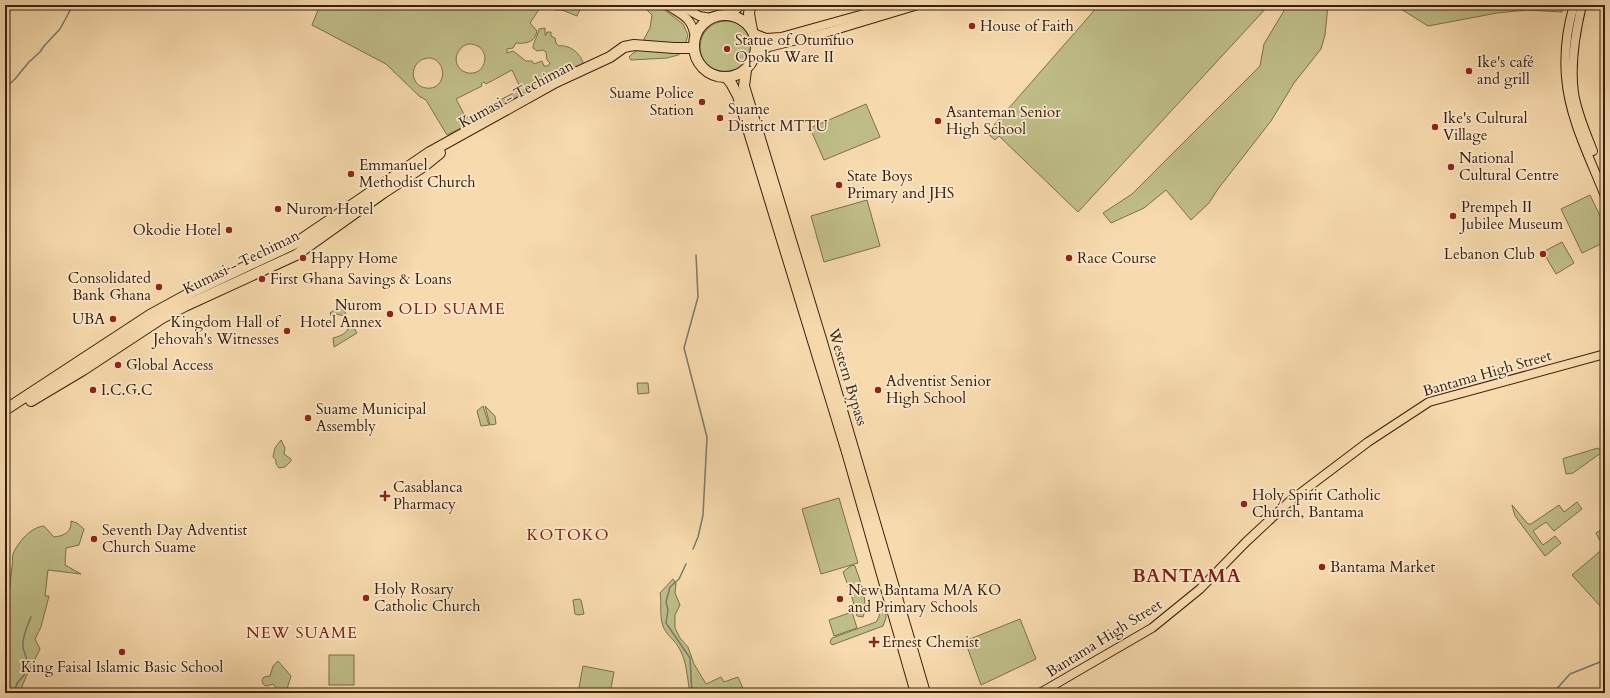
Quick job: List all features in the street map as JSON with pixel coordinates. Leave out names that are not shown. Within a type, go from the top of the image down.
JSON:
[{"type":"highway","points":[[728,15],[740,5]]},
{"type":"highway","points":[[750,5],[749,14],[756,45],[754,58],[746,70],[737,75],[726,77],[712,74],[705,70],[697,59],[695,43],[699,30],[712,18],[728,15],[738,18],[746,23],[752,32]]},
{"type":"highway","points":[[5,410],[150,316],[192,292],[296,243],[430,152],[556,82],[610,57],[624,47],[634,45],[674,48],[695,43]]},
{"type":"highway","name":"Kumasi - Techiman","points":[[5,418],[89,366],[162,318],[296,255],[464,137],[594,70],[607,62],[610,57]]},
{"type":"highway","name":"Western Bypass","points":[[746,70],[744,86],[916,693]]},
{"type":"highway","name":"Western Bypass","points":[[726,77],[738,96],[782,223],[925,693]]},
{"type":"main road","points":[[667,5],[687,18],[692,24],[695,43]]},
{"type":"main road","points":[[680,5],[699,16],[712,18]]},
{"type":"main road","points":[[752,32],[766,38],[781,37],[896,5]]},
{"type":"main road","points":[[754,58],[759,52],[768,46],[826,33],[918,5]]},
{"type":"main road","points":[[1574,5],[1569,23],[1566,50],[1567,89],[1578,129],[1605,196]]},
{"type":"main road","points":[[1582,5],[1573,50],[1572,76],[1574,94],[1580,117],[1605,182]]},
{"type":"main road","name":"Bantama High Street","points":[[1040,693],[1152,628],[1200,589],[1246,542],[1290,501],[1368,442],[1429,402],[1605,354]]},
{"type":"shaded area","points":[[320,5],[542,5],[530,23],[537,31],[534,38],[527,43],[516,43],[513,48],[507,49],[507,53],[513,51],[526,61],[532,61],[534,64],[542,61],[544,66],[548,66],[550,63],[547,60],[546,52],[543,50],[537,51],[533,48],[539,29],[545,28],[545,35],[547,32],[551,32],[551,36],[555,38],[556,43],[559,46],[568,47],[579,55],[584,67],[447,135],[426,100],[419,96],[386,64],[312,25]],"holes":[[[468,44],[476,45],[484,54],[484,65],[475,73],[468,73],[461,70],[456,59],[462,47]],[[431,58],[437,61],[442,70],[441,81],[432,88],[420,86],[414,77],[415,66],[424,59]],[[512,70],[521,89],[466,118],[456,99],[482,86],[481,84],[484,82],[486,84]]]},
{"type":"shaded area","points":[[557,5],[582,5],[577,16],[562,10],[555,10]]},
{"type":"shaded area","points":[[642,5],[658,5],[683,24],[688,35],[683,52],[667,58],[631,60],[629,57],[633,53],[644,47],[644,39],[650,28],[652,15]]},
{"type":"shaded area","points":[[1099,5],[1269,5],[1078,212],[999,136],[995,140],[987,133]]},
{"type":"shaded area","points":[[1289,5],[1328,5],[1325,35],[1321,49],[1294,83],[1271,121],[1218,189],[1209,203],[1191,220],[1166,190],[1144,208],[1111,223],[1103,213],[1132,194],[1260,66],[1264,44],[1285,9]]},
{"type":"shaded area","points":[[1380,5],[1565,5],[1562,12],[1527,10],[1497,13],[1428,26],[1401,9]]},
{"type":"shaded area","points":[[726,21],[740,25],[748,33],[752,47],[748,61],[740,69],[726,73],[712,69],[704,61],[700,47],[704,33],[712,25]]},
{"type":"shaded area","points":[[866,104],[880,137],[824,160],[810,128]]},
{"type":"shaded area","points":[[1590,195],[1605,226],[1605,242],[1582,253],[1561,209]]},
{"type":"shaded area","points":[[867,200],[880,246],[824,262],[811,216]]},
{"type":"shaded area","points":[[1562,242],[1574,263],[1556,274],[1543,252]]},
{"type":"shaded area","points":[[341,306],[346,314],[345,316],[336,314],[331,316],[330,313]]},
{"type":"shaded area","points":[[349,322],[357,333],[334,347],[333,338],[347,331]]},
{"type":"shaded area","points":[[637,383],[648,383],[649,393],[638,394]]},
{"type":"shaded area","points":[[483,406],[489,425],[481,426],[477,411]]},
{"type":"shaded area","points":[[485,406],[495,416],[496,424],[490,425]]},
{"type":"shaded area","points":[[281,440],[285,448],[284,454],[291,459],[291,461],[285,467],[279,468],[273,457],[275,448]]},
{"type":"shaded area","points":[[1598,448],[1602,452],[1601,453],[1573,473],[1566,474],[1563,459]]},
{"type":"shaded area","points":[[839,498],[858,563],[821,574],[802,509]]},
{"type":"shaded area","points":[[1577,502],[1582,509],[1554,531],[1546,522],[1533,531],[1543,545],[1555,536],[1561,543],[1545,556],[1515,516],[1512,505],[1528,524],[1531,524],[1559,505],[1564,512]]},
{"type":"shaded area","points":[[71,521],[77,523],[84,529],[79,545],[66,548],[65,565],[81,574],[48,570],[45,596],[49,596],[41,627],[35,639],[40,649],[26,676],[20,693],[5,693],[5,662],[8,662],[10,579],[13,554],[22,540],[34,529],[44,526],[54,537],[67,533],[71,525]]},
{"type":"shaded area","points":[[1605,527],[1605,600],[1600,606],[1572,575],[1604,548],[1596,533]]},
{"type":"shaded area","points":[[852,565],[855,566],[863,591],[865,611],[863,617],[857,616],[843,572]]},
{"type":"shaded area","points":[[673,579],[676,583],[675,593],[680,605],[675,615],[675,628],[680,638],[688,647],[694,664],[706,684],[721,677],[724,682],[738,677],[744,691],[737,693],[690,693],[682,653],[664,629],[661,618],[660,593]]},
{"type":"shaded area","points":[[573,600],[581,600],[584,614],[578,615],[575,614]]},
{"type":"shaded area","points":[[883,606],[886,607],[886,618],[883,626],[832,645],[830,642],[832,638],[876,622],[879,617],[880,609]]},
{"type":"shaded area","points":[[852,612],[857,628],[834,636],[829,620]]},
{"type":"shaded area","points":[[1020,619],[1036,659],[981,685],[965,641]]},
{"type":"shaded area","points":[[329,655],[354,655],[354,685],[329,685]]},
{"type":"shaded area","points":[[278,661],[291,676],[286,692],[283,693],[273,684],[267,686],[264,685],[262,681],[264,677],[270,676],[273,666]]},
{"type":"shaded area","points":[[583,666],[614,672],[610,693],[578,693]]},
{"type":"waterway","points":[[5,88],[60,29],[73,5]]},
{"type":"waterway","points":[[693,549],[698,537],[703,515],[707,437],[684,348],[698,297],[696,255]]},
{"type":"waterway","points":[[686,564],[679,579],[670,587],[666,602],[668,610],[666,623],[690,658],[692,693]]},
{"type":"waterway","points":[[15,693],[15,688],[26,673],[28,666],[23,640],[31,617]]},
{"type":"waterway","points":[[1553,693],[1570,674],[1605,660]]},
{"type":"place","name":"House of Faith","points":[[972,26]]},
{"type":"place","name":"Statue of Otumfuo Opoku Ware II","points":[[727,49]]},
{"type":"place","name":"Ike's café and grill","points":[[1469,71]]},
{"type":"place","name":"Suame Police Station","points":[[702,102]]},
{"type":"place","name":"Suame District MTTU","points":[[720,118]]},
{"type":"place","name":"Asanteman Senior High School","points":[[938,121]]},
{"type":"place","name":"Ike's Cultural Village","points":[[1435,127]]},
{"type":"place","name":"National Cultural Centre","points":[[1451,167]]},
{"type":"place","name":"Emmanuel Methodist Church","points":[[351,174]]},
{"type":"place","name":"State Boys Primary and JHS","points":[[839,185]]},
{"type":"place","name":"Nurom Hotel","points":[[278,209]]},
{"type":"place","name":"Prempeh II Jubilee Museum","points":[[1453,216]]},
{"type":"place","name":"Okodie Hotel","points":[[229,230]]},
{"type":"place","name":"Lebanon Club","points":[[1543,254]]},
{"type":"place","name":"Happy Home","points":[[303,258]]},
{"type":"place","name":"Race Course","points":[[1069,258]]},
{"type":"place","name":"First Ghana Savings & Loans","points":[[262,279]]},
{"type":"place","name":"Consolidated Bank Ghana","points":[[159,287]]},
{"type":"place","name":"Nurom Hotel Annex","points":[[390,314]]},
{"type":"place","name":"UBA","points":[[113,319]]},
{"type":"place","name":"Kingdom Hall of Jehovah's Witnesses","points":[[287,331]]},
{"type":"place","name":"Global Access","points":[[118,365]]},
{"type":"place","name":"I.C.G.C","points":[[93,390]]},
{"type":"place","name":"Adventist Senior High School","points":[[878,390]]},
{"type":"place","name":"Suame Municipal Assembly","points":[[308,418]]},
{"type":"place","name":"Casablanca Pharmacy","points":[[385,496]]},
{"type":"place","name":"Holy Spirit Catholic Church, Bantama","points":[[1244,504]]},
{"type":"place","name":"Seventh Day Adventist Church Suame","points":[[94,539]]},
{"type":"place","name":"Bantama Market","points":[[1322,567]]},
{"type":"place","name":"Holy Rosary Catholic Church","points":[[366,598]]},
{"type":"place","name":"New Bantama M/A KO and Primary Schools","points":[[840,599]]},
{"type":"place","name":"Ernest Chemist","points":[[874,642]]},
{"type":"place","name":"King Faisal Islamic Basic School","points":[[122,652]]},
{"type":"district","name":"OLD SUAME","points":[[452,309]]},
{"type":"district","name":"KOTOKO","points":[[568,535]]},
{"type":"district","name":"BANTAMA","points":[[1187,576]]},
{"type":"district","name":"NEW SUAME","points":[[302,633]]}]
